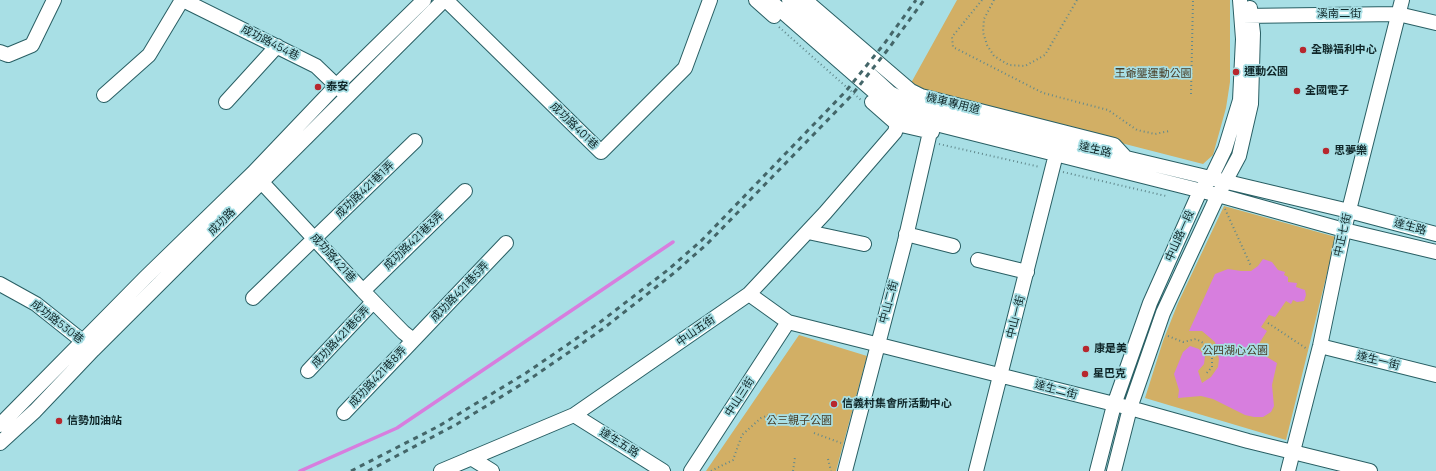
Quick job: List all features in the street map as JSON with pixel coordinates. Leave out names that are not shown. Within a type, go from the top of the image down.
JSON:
[{"type":"street","points":[[0,52],[8,55],[32,46],[54,0]]},
{"type":"street","points":[[104,95],[149,55],[183,0]]},
{"type":"street","name":"成功路454巷","points":[[183,0],[316,66],[348,96]]},
{"type":"street","name":"成功路","points":[[258,178],[336,86],[424,0]]},
{"type":"street","name":"成功路","points":[[0,443],[35,411],[146,277],[348,96],[445,0]]},
{"type":"street","name":"成功路401巷","points":[[445,0],[601,152],[685,68],[710,0]]},
{"type":"street","points":[[756,0],[897,124]]},
{"type":"street","name":"達生路","points":[[769,0],[886,102],[908,115],[928,122],[1125,164],[1225,181],[1436,234]]},
{"type":"street","name":"達生路","points":[[789,0],[890,94],[912,105],[936,113],[1125,164],[1200,191],[1220,200],[1436,252]]},
{"type":"street","name":"機車專用道","points":[[805,0],[911,91],[921,96],[1114,145],[1125,164]]},
{"type":"street","name":"中山路一段","points":[[1114,471],[1130,408],[1163,313],[1220,200],[1225,181],[1239,156],[1251,104],[1253,33],[1240,0]]},
{"type":"street","name":"中山路一段","points":[[1097,471],[1114,405],[1150,303],[1200,191],[1211,178],[1225,149],[1240,100],[1243,39],[1249,0]]},
{"type":"street","name":"中正七街","points":[[1288,471],[1319,351],[1344,230],[1402,0]]},
{"type":"street","name":"溪南二街","points":[[1246,15],[1398,14],[1436,23]]},
{"type":"street","points":[[226,102],[277,46]]},
{"type":"street","name":"達生路","points":[[897,124],[933,138],[1053,167],[1111,175],[1125,164]]},
{"type":"street","name":"中山五街","points":[[441,471],[574,415],[749,294],[808,232],[895,132],[897,124]]},
{"type":"street","name":"中山二街","points":[[844,471],[906,234],[933,138]]},
{"type":"street","name":"成功路421巷1弄","points":[[253,298],[415,141]]},
{"type":"street","name":"中山一街","points":[[976,471],[1053,167]]},
{"type":"street","name":"成功路421巷","points":[[258,178],[373,302],[413,340]]},
{"type":"street","name":"成功路421巷3弄","points":[[363,291],[465,191]]},
{"type":"street","points":[[808,232],[864,244]]},
{"type":"street","points":[[906,234],[953,246]]},
{"type":"street","name":"成功路421巷5弄","points":[[413,340],[506,243]]},
{"type":"street","points":[[978,260],[1027,272]]},
{"type":"street","name":"成功路530巷","points":[[0,284],[36,304],[88,346]]},
{"type":"street","name":"達生二街","points":[[749,294],[788,322],[878,343],[1370,471]]},
{"type":"street","name":"成功路421巷6弄","points":[[308,371],[373,302]]},
{"type":"street","name":"中山三街","points":[[691,471],[788,322]]},
{"type":"street","name":"成功路421巷8弄","points":[[344,414],[413,340]]},
{"type":"street","name":"成功路","points":[[0,425],[88,346]]},
{"type":"street","name":"達生一街","points":[[1319,351],[1436,375]]},
{"type":"street","name":"達生五路","points":[[574,415],[663,471]]},
{"type":"street","points":[[471,458],[492,471]]},
{"type":"path","points":[[982,0],[952,37],[953,47],[1043,93],[1108,110],[1137,130],[1155,134],[1169,131]]},
{"type":"path","points":[[994,0],[984,19],[983,32],[987,45],[994,56],[1009,65],[1025,66],[1045,55],[1077,0]]},
{"type":"path","points":[[1191,94],[1192,0]]},
{"type":"path","points":[[777,26],[864,102]]},
{"type":"path","points":[[933,138],[1169,196]]},
{"type":"path","points":[[1220,200],[1229,206]]},
{"type":"path","points":[[1220,200],[1251,266]]},
{"type":"path","points":[[1268,323],[1319,351]]},
{"type":"path","points":[[1162,333],[1183,342],[1196,339],[1208,345],[1212,356],[1212,367],[1205,374]]},
{"type":"path","points":[[711,471],[733,460],[742,435],[762,418],[775,413]]},
{"type":"path","points":[[814,433],[851,447]]},
{"type":"path","points":[[793,471],[795,457]]},
{"type":"path","points":[[828,459],[831,471]]},
{"type":"green space","name":"王爺壟運動公園","points":[[957,0],[1230,0],[1230,82],[1226,108],[1213,155],[1203,164],[930,94],[911,83]]},
{"type":"green space","name":"公四湖心公園","points":[[1224,206],[1336,237],[1286,440],[1145,398],[1163,341],[1178,303]]},
{"type":"green space","name":"公三親子公園","points":[[799,335],[867,356],[836,471],[706,471]]},
{"type":"shaded area","points":[[1263,259],[1272,262],[1278,270],[1285,272],[1284,275],[1288,277],[1288,282],[1297,283],[1296,287],[1305,290],[1306,295],[1304,301],[1297,302],[1293,300],[1291,304],[1286,301],[1275,317],[1269,315],[1261,327],[1267,331],[1255,350],[1277,363],[1272,385],[1274,406],[1271,412],[1263,417],[1254,417],[1245,415],[1213,399],[1201,396],[1178,398],[1179,390],[1174,374],[1183,352],[1190,346],[1199,349],[1205,356],[1204,364],[1198,371],[1202,383],[1211,377],[1218,367],[1219,359],[1215,342],[1202,331],[1189,331],[1215,274],[1228,269],[1251,271],[1258,266]]},
{"type":"waterway","points":[[300,471],[397,428],[673,242]]},
{"type":"railway","points":[[351,471],[439,426],[526,373],[599,323],[669,269],[702,240],[846,91],[884,44],[916,0]]},
{"type":"railway","points":[[368,471],[457,424],[530,379],[604,328],[674,273],[707,244],[851,96],[924,0]]},
{"type":"place","name":"全聯福利中心","points":[[1303,50]]},
{"type":"place","name":"運動公園","points":[[1236,72]]},
{"type":"place","name":"泰安","points":[[318,87]]},
{"type":"place","name":"全國電子","points":[[1297,91]]},
{"type":"place","name":"思夢樂","points":[[1326,151]]},
{"type":"place","name":"康是美","points":[[1086,349]]},
{"type":"place","name":"星巴克","points":[[1085,374]]},
{"type":"place","name":"信義村集會所活動中心","points":[[834,404]]},
{"type":"place","name":"信勢加油站","points":[[59,421]]}]
